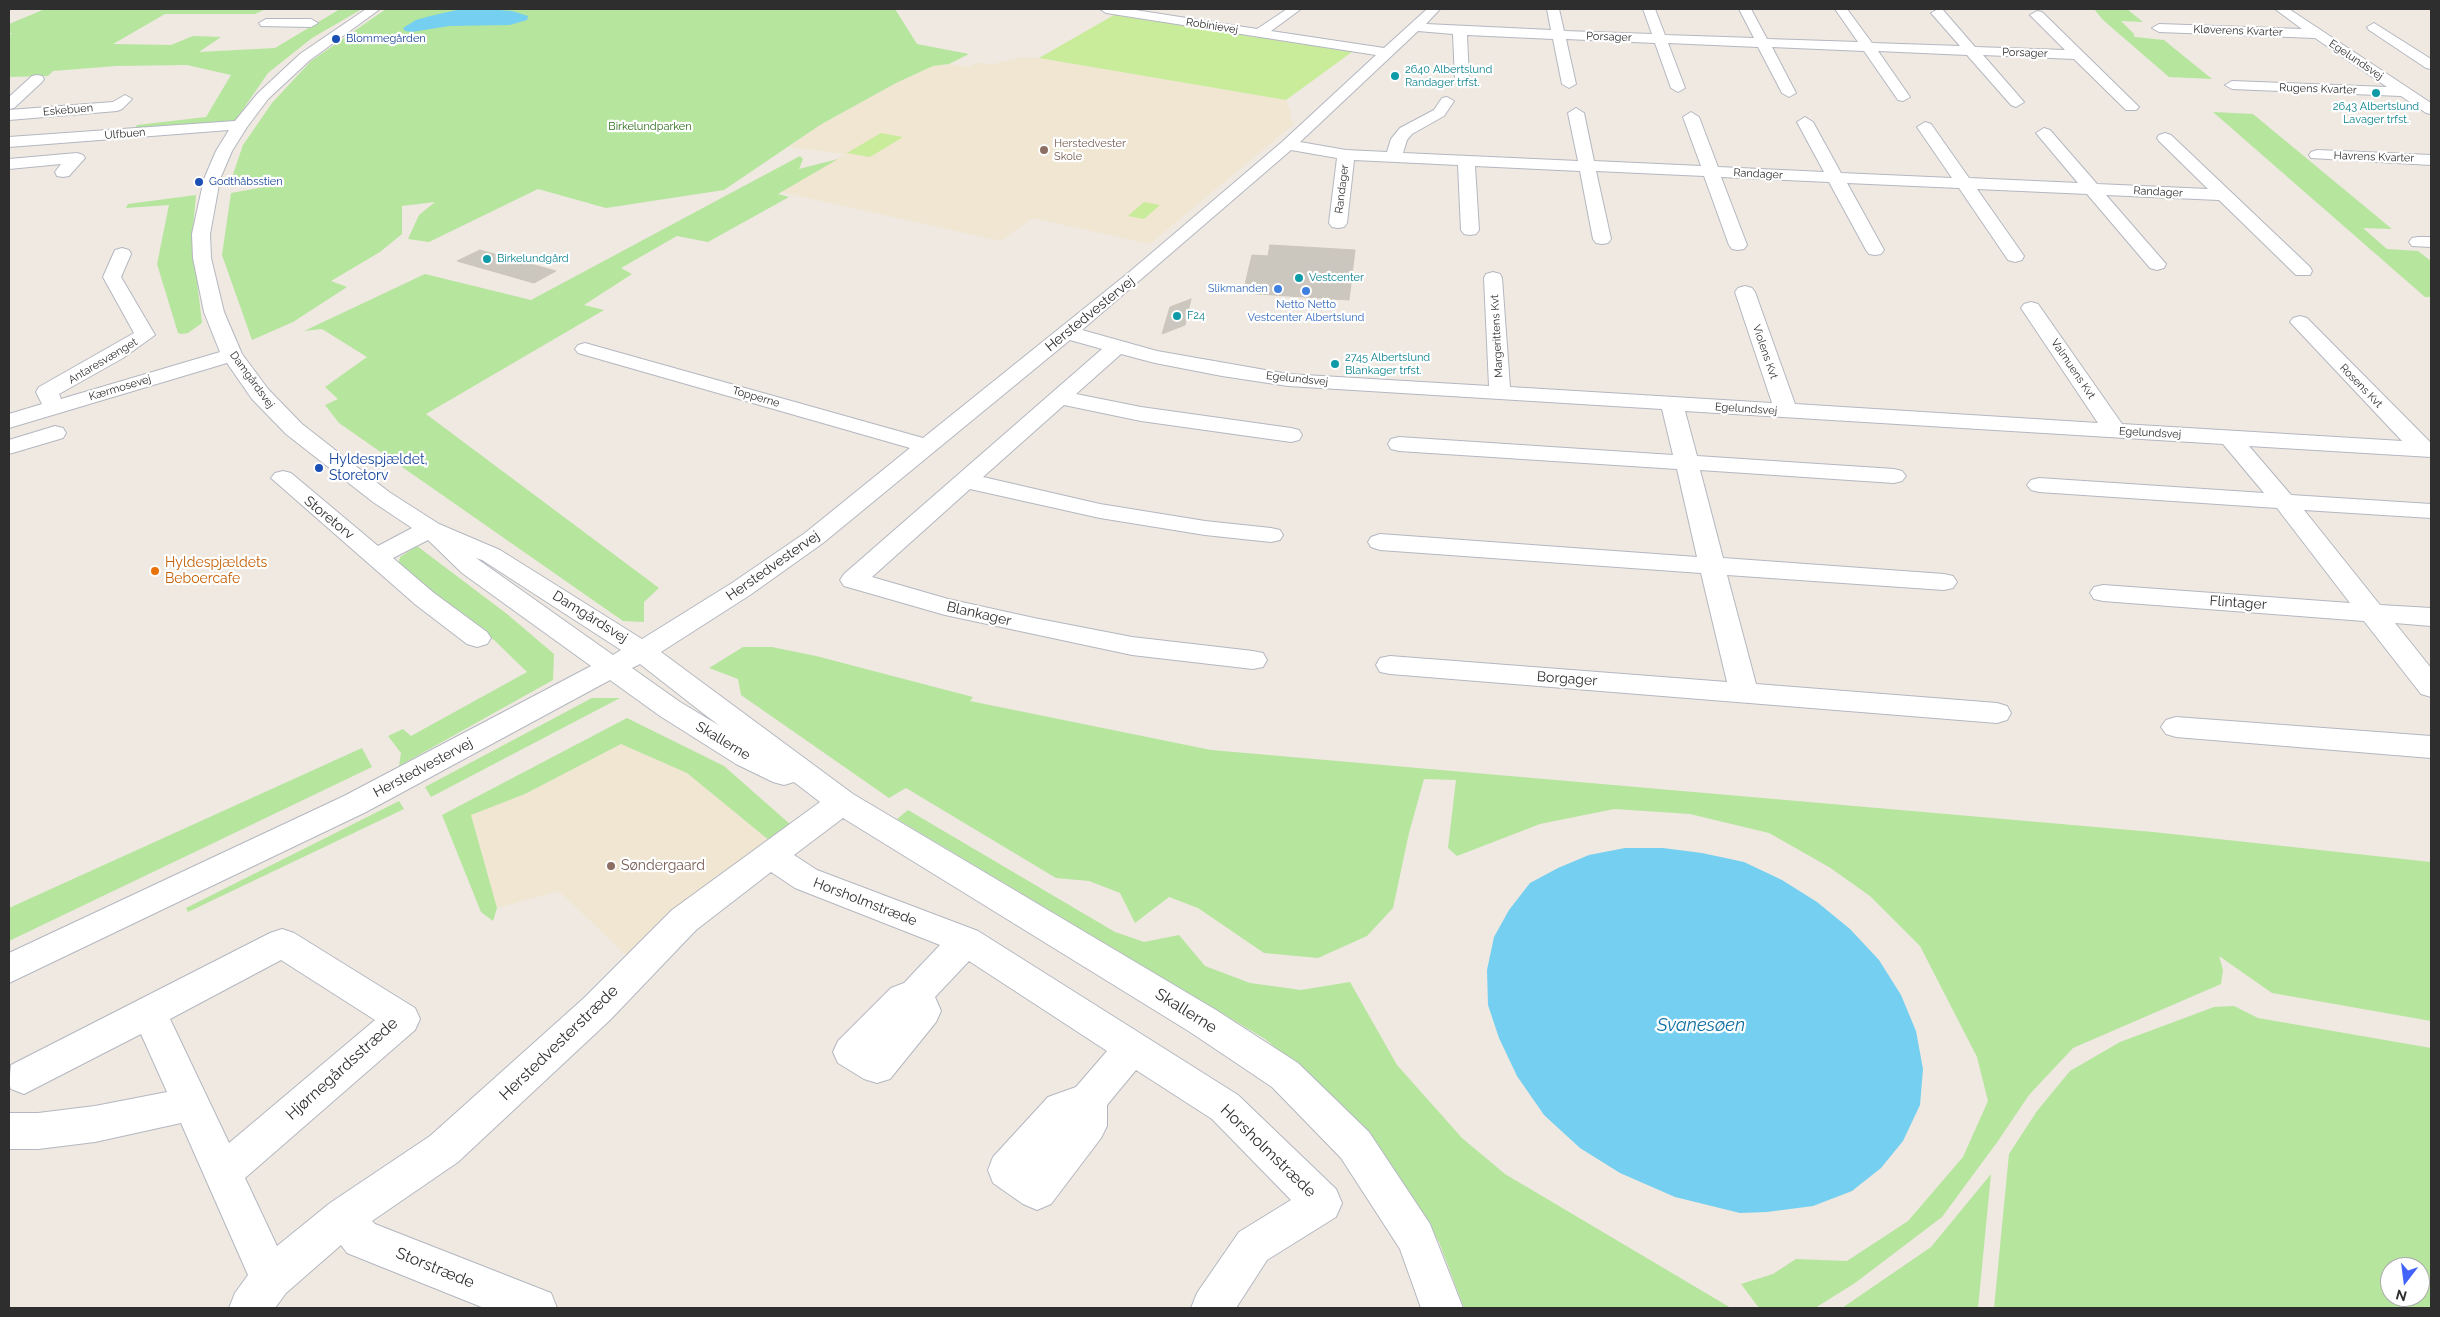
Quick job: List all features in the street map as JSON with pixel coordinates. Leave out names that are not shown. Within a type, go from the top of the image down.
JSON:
[{"type":"street","name":"Robinievej","points":[[1106,9],[1387,53]]},
{"type":"street","points":[[1259,33],[1295,9]]},
{"type":"street","name":"Herstedvestervej","points":[[9,969],[355,804],[613,667],[741,589],[814,538],[1065,332],[1134,278],[1288,145],[1434,9]]},
{"type":"street","points":[[1553,9],[1569,84]]},
{"type":"street","points":[[1649,9],[1678,88]]},
{"type":"street","points":[[1745,9],[1789,92]]},
{"type":"street","points":[[1841,9],[1903,97]]},
{"type":"street","name":"Damgårdsvej","points":[[372,10],[305,57],[263,96],[240,125],[224,151],[212,179],[202,234],[202,258],[208,291],[232,355],[260,394],[294,430],[381,497],[430,529],[471,567],[613,667]]},
{"type":"street","points":[[266,23],[307,26],[318,18],[319,11]]},
{"type":"street","name":"Egelundsvej","points":[[2284,11],[2431,110]]},
{"type":"street","name":"Porsager","points":[[1938,13],[2016,102]]},
{"type":"street","name":"Porsager","points":[[2038,15],[2131,107]]},
{"type":"street","name":"Porsager","points":[[1414,27],[1460,32],[2078,55]]},
{"type":"street","points":[[2374,27],[2431,65]]},
{"type":"street","name":"Kløverens Kvarter","points":[[2159,28],[2318,34]]},
{"type":"street","points":[[1460,32],[1462,79]]},
{"type":"street","points":[[2365,66],[2391,67]]},
{"type":"street","points":[[2411,68],[2431,69]]},
{"type":"street","points":[[9,105],[37,79]]},
{"type":"street","name":"Rugens Kvarter","points":[[2232,85],[2404,92]]},
{"type":"street","name":"Eskebuen","points":[[9,115],[117,106],[125,99]]},
{"type":"street","points":[[1394,157],[1399,139],[1406,132],[1439,113],[1447,101]]},
{"type":"street","points":[[1576,113],[1602,239]]},
{"type":"street","name":"Randager","points":[[1691,117],[1738,245]]},
{"type":"street","points":[[1805,122],[1875,250]]},
{"type":"street","name":"Ulfbuen","points":[[9,142],[85,138],[240,125]]},
{"type":"street","points":[[1925,127],[2015,256]]},
{"type":"street","points":[[2044,133],[2157,264]]},
{"type":"street","points":[[2164,138],[2303,271]]},
{"type":"street","name":"Randager","points":[[1288,145],[1346,155],[2224,195]]},
{"type":"street","name":"Randager","points":[[1338,223],[1346,155]]},
{"type":"street","name":"Havrens Kvarter","points":[[2317,155],[2431,160]]},
{"type":"street","points":[[9,164],[77,158],[63,172]]},
{"type":"street","points":[[1466,160],[1470,230]]},
{"type":"street","name":"Antaresvænget","points":[[52,400],[68,382],[144,335],[112,277],[122,254]]},
{"type":"street","name":"Margerittens Kvt","points":[[1493,278],[1500,393]]},
{"type":"street","name":"Violens Kvt","points":[[1744,292],[1786,411]]},
{"type":"street","name":"Valmuens Kvt","points":[[2031,308],[2115,431]]},
{"type":"street","name":"Rosens Kvt","points":[[2300,322],[2427,450]]},
{"type":"street","name":"Egelundsvej","points":[[1065,332],[1115,348],[1188,364],[1288,380],[2427,450]]},
{"type":"street","name":"Blankager","points":[[1115,348],[964,480],[854,580],[945,607],[1034,627],[1132,646],[1253,660]]},
{"type":"street","name":"Topperne","points":[[585,349],[928,446]]},
{"type":"street","name":"Kærmosevej","points":[[9,422],[52,400],[232,355]]},
{"type":"street","points":[[1059,397],[1141,414],[1291,434]]},
{"type":"street","points":[[9,403],[52,400]]},
{"type":"street","points":[[1672,404],[1744,693]]},
{"type":"street","points":[[9,447],[55,433]]},
{"type":"street","points":[[2230,438],[2284,501],[2431,688]]},
{"type":"street","points":[[1399,444],[1894,476]]},
{"type":"street","name":"Storetorv","points":[[283,478],[425,599],[476,638]]},
{"type":"street","points":[[964,480],[1100,511],[1205,528],[1271,535]]},
{"type":"street","points":[[2040,485],[2431,511]]},
{"type":"street","points":[[376,557],[430,529]]},
{"type":"street","name":"Damgårdsvej","points":[[430,529],[491,555],[642,650]]},
{"type":"street","points":[[1380,542],[1944,582]]},
{"type":"street","name":"Flintager","points":[[2103,593],[2431,617]]},
{"type":"street","name":"Skallerne","points":[[642,650],[714,707],[842,802],[1203,1021],[1285,1075],[1355,1145],[1416,1238],[1442,1308]]},
{"type":"street","name":"Borgager","points":[[1390,665],[1997,712]]},
{"type":"street","name":"Skallerne","points":[[613,667],[670,709],[746,756],[842,802]]},
{"type":"street","points":[[2176,727],[2431,747]]},
{"type":"street","name":"Herstedvesterstræde","points":[[187,1098],[223,1173],[260,1293],[344,1217],[444,1149],[597,1009],[684,920],[842,802]]},
{"type":"street","name":"Horsholmstræde","points":[[769,855],[806,879],[966,941],[1225,1107],[1322,1203],[1252,1246],[1212,1308]]},
{"type":"street","points":[[916,994],[966,941]]},
{"type":"street","name":"Hjørnegårdsstræde","points":[[24,1077],[282,943],[402,1019],[223,1173]]},
{"type":"street","points":[[9,1131],[38,1131],[95,1124],[187,1098],[149,1012]]},
{"type":"street","points":[[1088,1100],[1132,1047]]},
{"type":"street","name":"Storstræde","points":[[344,1217],[361,1239],[536,1308]]},
{"type":"shaded area","name":"Herstedvester Skole","points":[[1022,57],[1039,58],[1286,100],[1291,113],[1290,118],[1294,124],[1150,244],[1032,218],[1001,241],[781,192],[845,154],[789,147],[820,125],[896,83],[933,66],[949,64],[969,67],[976,63],[994,64]]},
{"type":"shaded area","name":"Søndergaard","points":[[621,744],[687,773],[770,841],[626,955],[559,891],[497,908],[471,815],[525,794]]},
{"type":"green space","points":[[45,9],[266,9],[255,14],[165,14],[113,44],[171,45],[193,36],[221,37],[199,52],[275,48],[340,9],[362,9],[312,38],[268,73],[235,121],[134,130],[137,125],[206,117],[231,75],[187,65],[116,66],[53,71],[48,76],[9,77],[9,35],[12,33],[9,33],[9,24]]},
{"type":"green space","name":"Birkelundparken","points":[[386,9],[895,9],[917,44],[969,54],[949,64],[933,66],[896,83],[820,125],[724,190],[606,208],[538,189],[429,242],[408,239],[419,215],[435,202],[402,206],[402,234],[380,252],[331,281],[347,287],[293,322],[252,340],[222,255],[231,193],[270,186],[270,180],[230,183],[243,145],[272,103],[311,61]]},
{"type":"green space","points":[[2094,9],[2127,9],[2143,22],[2121,21],[2135,37],[2164,40],[2212,79],[2169,77],[2103,20]]},
{"type":"green space","points":[[1114,15],[1352,52],[1286,100],[1039,58]]},
{"type":"green space","points":[[2213,112],[2253,114],[2392,229],[2363,228],[2387,249],[2418,251],[2431,261],[2431,297],[2425,297]]},
{"type":"green space","points":[[881,133],[903,137],[870,157],[847,153]]},
{"type":"green space","points":[[800,156],[803,159],[799,169],[838,159],[778,194],[789,197],[708,242],[677,236],[621,268],[632,274],[584,305],[604,310],[426,414],[659,588],[644,602],[644,622],[623,621],[339,423],[325,405],[338,399],[325,387],[367,357],[322,329],[304,331],[425,274],[531,300]]},
{"type":"green space","points":[[196,195],[192,240],[202,323],[188,333],[181,334],[178,333],[157,264],[169,205],[126,208],[128,204]]},
{"type":"green space","points":[[1144,202],[1160,205],[1144,219],[1128,216]]},
{"type":"green space","points":[[417,546],[507,614],[554,654],[553,680],[399,766],[401,753],[388,736],[403,729],[411,736],[527,672],[494,640],[398,566],[400,557]]},
{"type":"green space","points":[[743,647],[772,647],[816,656],[973,697],[970,701],[1211,750],[2153,832],[2431,862],[2431,1021],[2272,993],[2219,956],[2223,970],[2221,984],[2073,1048],[2029,1095],[1942,1217],[1855,1283],[1815,1308],[1759,1308],[1741,1284],[1773,1274],[1796,1259],[1847,1261],[1908,1221],[1963,1157],[1988,1101],[1977,1057],[1920,946],[1870,896],[1829,867],[1769,833],[1690,814],[1614,809],[1540,824],[1457,856],[1448,848],[1456,780],[1424,779],[1409,833],[1393,908],[1367,936],[1318,958],[1264,953],[1198,908],[1169,897],[1135,923],[1120,893],[1089,881],[1056,878],[906,788],[889,798],[741,695],[738,679],[709,668]]},
{"type":"green space","points":[[592,698],[620,698],[431,797],[425,787]]},
{"type":"green space","points":[[627,718],[724,766],[791,825],[770,841],[687,773],[621,744],[525,794],[471,815],[497,908],[493,921],[481,912],[442,815]]},
{"type":"green space","points":[[362,748],[372,767],[9,941],[9,908]]},
{"type":"green space","points":[[399,801],[404,809],[188,912],[186,908]]},
{"type":"green space","points":[[908,810],[1115,932],[1144,942],[1179,935],[1205,966],[1250,983],[1301,990],[1350,982],[1397,1065],[1462,1138],[1505,1174],[1731,1308],[1464,1308],[1439,1242],[1396,1172],[1348,1113],[1311,1077],[1265,1039],[897,819]]},
{"type":"green space","points":[[2234,1006],[2258,1018],[2431,1048],[2431,1308],[1994,1308],[2009,1154],[2037,1111],[2070,1071],[2120,1042],[2214,1007]]},
{"type":"green space","points":[[1991,1174],[1978,1308],[1842,1308],[1931,1247]]},
{"type":"water","points":[[485,9],[512,11],[528,16],[527,20],[510,25],[449,26],[412,32],[405,31],[403,28],[416,20],[430,16],[457,10]]},
{"type":"water","name":"Svanesøen","points":[[1625,848],[1663,848],[1702,853],[1744,862],[1782,880],[1817,902],[1850,929],[1879,960],[1901,995],[1916,1031],[1923,1069],[1920,1105],[1903,1141],[1881,1168],[1852,1191],[1813,1206],[1767,1212],[1740,1213],[1675,1197],[1620,1173],[1580,1148],[1544,1115],[1517,1076],[1499,1038],[1488,1005],[1487,970],[1494,937],[1509,910],[1530,883],[1558,868],[1589,855]]},
{"type":"building","name":"Vestcenter","points":[[1270,245],[1355,250],[1349,300],[1243,293],[1252,255],[1268,256]]},
{"type":"building","name":"Birkelundgård","points":[[480,250],[556,271],[534,283],[457,261]]},
{"type":"building","name":"F24","points":[[1191,299],[1185,325],[1162,334],[1170,307]]},
{"type":"place","name":"Blommegården","points":[[336,39]]},
{"type":"place","name":"2640 Albertslund Randager trfst.","points":[[1395,76]]},
{"type":"place","name":"2643 Albertslund Lavager trfst.","points":[[2376,93]]},
{"type":"place","name":"Herstedvester Skole","points":[[1044,150]]},
{"type":"place","name":"Godthåbsstien","points":[[199,182]]},
{"type":"place","name":"Birkelundgård","points":[[487,259]]},
{"type":"place","name":"Vestcenter","points":[[1299,278]]},
{"type":"place","name":"Slikmanden","points":[[1278,289]]},
{"type":"place","name":"Netto Netto Vestcenter Albertslund","points":[[1306,291]]},
{"type":"place","name":"F24","points":[[1177,316]]},
{"type":"place","name":"2745 Albertslund Blankager trfst.","points":[[1335,364]]},
{"type":"place","name":"Hyldespjældet, Storetorv","points":[[319,468]]},
{"type":"place","name":"Hyldespjældets Beboercafe","points":[[155,571]]},
{"type":"place","name":"Søndergaard","points":[[611,866]]}]
